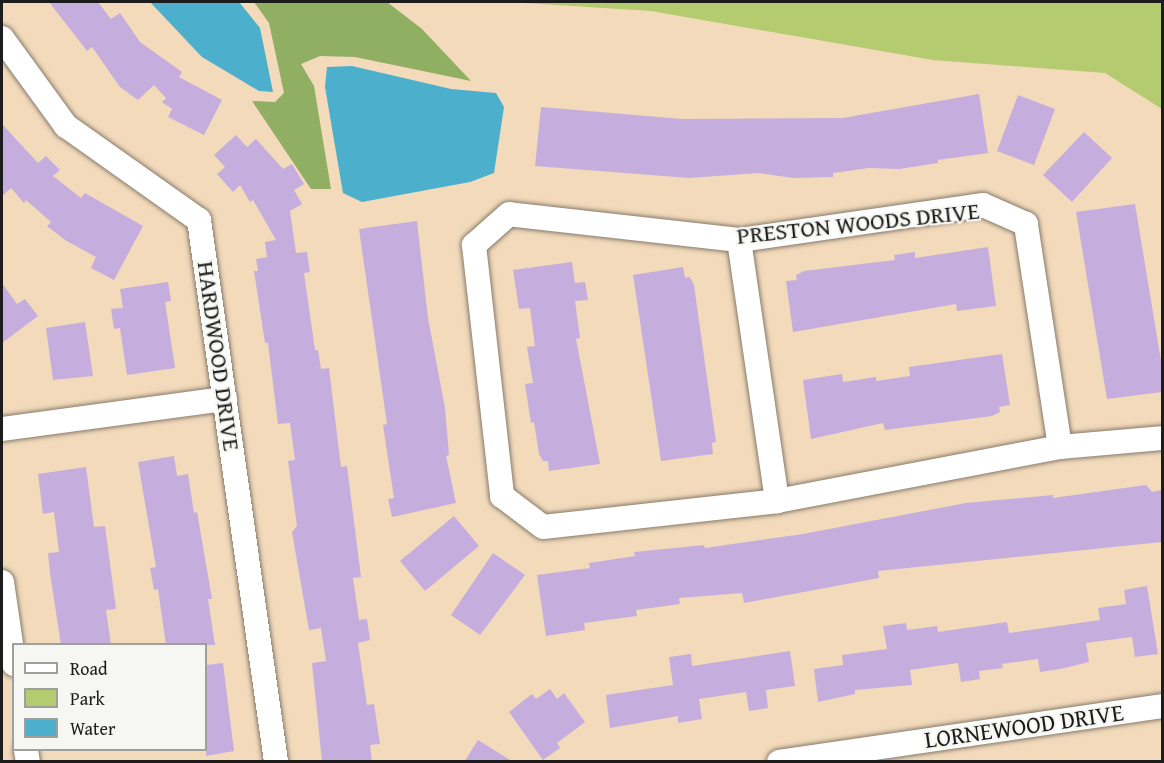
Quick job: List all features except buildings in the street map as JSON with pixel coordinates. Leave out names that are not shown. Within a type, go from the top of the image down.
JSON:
[{"type":"street","name":"HARDWOOD DRIVE","points":[[2,38],[66,126],[199,220],[276,762]]},
{"type":"street","name":"PRESTON WOODS DRIVE","points":[[1060,447],[1026,224],[983,205],[739,240],[509,214],[474,245],[502,496],[543,527],[777,501],[1060,447],[1162,438]]},
{"type":"street","points":[[739,240],[777,501]]},
{"type":"street","points":[[2,429],[225,399]]},
{"type":"street","points":[[2,582],[12,650]]},
{"type":"street","name":"LORNEWOOD DRIVE","points":[[779,762],[1162,706]]},
{"type":"green space","points":[[254,2],[387,2],[422,29],[471,81],[355,57],[320,56],[301,64],[314,86],[331,189],[311,189],[252,101],[275,102],[284,93],[269,23]]},
{"type":"green space","points":[[509,2],[1162,2],[1162,109],[1105,73],[933,60],[651,11]]},
{"type":"water","points":[[150,2],[239,2],[260,28],[273,92],[259,91],[202,57]]},
{"type":"water","points":[[352,66],[451,89],[496,93],[504,107],[494,173],[470,182],[362,202],[343,193],[325,87],[327,67]]}]
